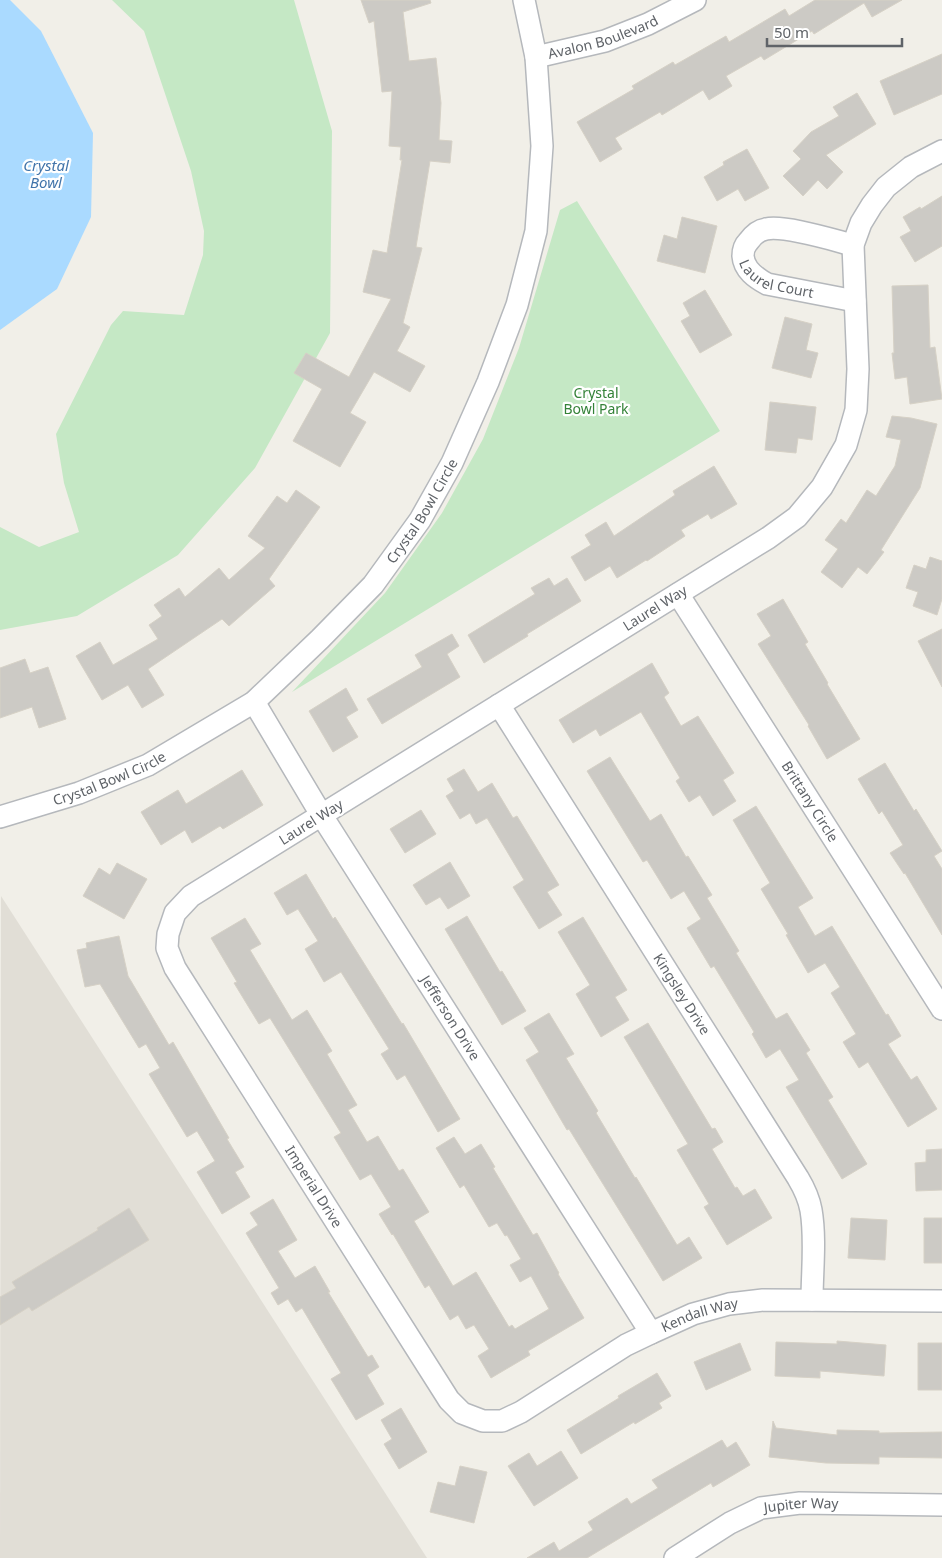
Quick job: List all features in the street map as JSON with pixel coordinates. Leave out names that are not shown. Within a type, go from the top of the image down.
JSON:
[{"type":"street","name":"Crystal Bowl Circle","points":[[0,817],[79,793],[148,765],[254,702],[320,639],[378,578],[420,520],[452,463],[488,382],[517,305],[536,231],[542,146],[536,56],[524,0]]},
{"type":"street","name":"Avalon Boulevard","points":[[536,56],[605,41],[648,24],[695,0]]},
{"type":"street","name":"Laurel Way","points":[[168,934],[175,913],[191,896],[768,538],[797,517],[822,487],[846,445],[856,410],[858,369],[853,244],[861,222],[886,186],[911,167],[942,151]]},
{"type":"street","name":"Laurel Court","points":[[853,244],[777,227],[764,229],[753,234],[745,245],[743,256],[747,268],[756,278],[767,284],[855,301]]},
{"type":"street","name":"Brittany Circle","points":[[678,594],[942,1009]]},
{"type":"street","name":"Jefferson Drive","points":[[254,702],[322,816],[651,1333]]},
{"type":"street","name":"Kingsley Drive","points":[[499,705],[806,1192],[812,1217],[812,1300]]},
{"type":"street","name":"Imperial Drive","points":[[168,934],[167,948],[175,968],[444,1392],[462,1413],[483,1421]]},
{"type":"street","name":"Kendall Way","points":[[483,1421],[502,1420],[521,1412],[626,1345],[693,1314],[729,1304],[763,1300],[942,1301]]},
{"type":"street","name":"Jupiter Way","points":[[675,1558],[730,1523],[761,1508],[800,1503],[942,1505]]},
{"type":"shaded area","points":[[1,896],[427,1558],[0,1558]]},
{"type":"green space","points":[[112,0],[294,0],[332,131],[330,333],[255,468],[178,555],[77,616],[0,630],[0,527],[39,547],[79,532],[64,483],[56,434],[111,325],[123,311],[184,315],[203,255],[204,231],[191,171],[144,31]]},
{"type":"green space","name":"Crystal Bowl Park","points":[[577,201],[720,431],[292,692],[385,593],[442,513],[483,439],[519,348],[560,210]]},
{"type":"water","name":"Crystal Bowl","points":[[0,0],[10,0],[41,31],[93,133],[91,217],[57,289],[0,330]]},
{"type":"building","points":[[361,0],[430,0],[431,3],[403,12],[409,61],[436,58],[441,103],[439,140],[452,141],[450,163],[430,161],[416,247],[422,248],[403,323],[410,327],[397,351],[425,366],[410,392],[374,372],[350,413],[366,422],[340,467],[293,441],[322,389],[294,373],[306,353],[349,377],[391,299],[363,292],[373,250],[387,253],[402,160],[400,160],[401,147],[389,146],[392,91],[382,92],[374,21],[369,23]]},
{"type":"building","points":[[815,0],[902,0],[872,17],[864,3],[814,34],[812,31],[764,60],[761,56],[726,76],[732,86],[709,100],[703,90],[662,115],[660,112],[615,138],[622,149],[600,162],[577,122],[634,89],[632,86],[673,62],[675,65],[726,36],[729,42],[785,9],[789,16]]},
{"type":"building","points":[[942,54],[942,94],[894,115],[880,81]]},
{"type":"building","points":[[857,93],[876,124],[826,155],[843,172],[827,189],[818,180],[803,196],[783,176],[801,159],[793,151],[811,132],[839,116],[833,107]]},
{"type":"building","points":[[747,149],[769,188],[745,201],[738,189],[717,201],[704,177],[724,165],[723,162]]},
{"type":"building","points":[[942,196],[942,246],[915,262],[900,237],[911,231],[903,217]]},
{"type":"building","points":[[682,217],[717,226],[705,273],[657,261],[664,235],[677,239]]},
{"type":"building","points":[[928,285],[930,348],[935,347],[942,399],[910,404],[907,377],[895,379],[892,353],[894,353],[892,286]]},
{"type":"building","points":[[705,290],[732,335],[700,353],[681,321],[690,316],[683,303]]},
{"type":"building","points":[[785,317],[812,324],[806,350],[818,353],[811,378],[772,368]]},
{"type":"building","points":[[770,402],[816,407],[812,440],[798,438],[796,453],[765,450]]},
{"type":"building","points":[[892,416],[937,424],[920,488],[881,550],[884,552],[867,574],[858,567],[842,588],[821,572],[838,549],[825,540],[841,519],[846,523],[867,490],[876,496],[895,466],[901,440],[886,437]]},
{"type":"building","points":[[714,466],[737,504],[711,519],[708,514],[681,530],[685,536],[617,578],[610,566],[585,581],[571,557],[591,545],[585,535],[606,522],[614,536],[675,495],[673,491]]},
{"type":"building","points":[[296,490],[320,507],[269,579],[275,586],[229,626],[222,619],[148,669],[164,695],[142,708],[128,685],[102,700],[76,656],[100,642],[113,665],[158,639],[149,625],[162,616],[154,605],[179,588],[185,597],[219,568],[229,580],[265,548],[248,536],[277,496],[287,503]]},
{"type":"building","points":[[930,557],[942,561],[942,599],[937,615],[913,606],[918,592],[906,588],[914,565],[926,569]]},
{"type":"building","points":[[549,578],[554,586],[567,578],[581,601],[484,663],[468,635],[535,594],[531,588]]},
{"type":"building","points":[[783,599],[808,642],[805,644],[827,684],[860,739],[827,759],[809,725],[758,644],[771,636],[757,614]]},
{"type":"building","points":[[942,629],[942,687],[918,641]]},
{"type":"building","points":[[452,634],[459,646],[447,654],[460,677],[382,724],[367,699],[422,667],[415,655]]},
{"type":"building","points":[[25,659],[30,673],[48,667],[66,719],[39,728],[32,707],[0,718],[0,668]]},
{"type":"building","points":[[652,663],[669,693],[664,697],[681,726],[698,716],[734,773],[723,780],[736,801],[713,816],[700,795],[689,802],[676,781],[680,778],[641,712],[600,736],[596,729],[573,743],[559,720]]},
{"type":"building","points":[[346,688],[358,710],[346,717],[358,737],[333,752],[309,711]]},
{"type":"building","points":[[610,757],[650,821],[661,814],[686,857],[688,856],[712,895],[707,898],[739,951],[736,953],[776,1019],[787,1013],[810,1050],[806,1053],[833,1097],[828,1100],[867,1164],[842,1179],[786,1087],[799,1080],[780,1049],[766,1058],[752,1034],[754,1032],[714,966],[711,968],[687,928],[701,919],[684,891],[671,899],[647,860],[643,862],[587,771]]},
{"type":"building","points":[[885,763],[914,811],[916,809],[942,851],[934,856],[942,869],[942,935],[905,873],[890,853],[903,845],[882,811],[879,814],[858,779]]},
{"type":"building","points":[[464,769],[478,792],[492,783],[513,818],[517,816],[559,885],[547,892],[562,915],[539,929],[513,887],[524,880],[487,818],[476,824],[470,813],[460,819],[446,796],[454,791],[447,779]]},
{"type":"building","points":[[242,770],[263,805],[223,829],[220,826],[192,843],[185,830],[161,845],[141,812],[178,790],[186,804]]},
{"type":"building","points":[[756,806],[813,898],[798,907],[815,936],[832,926],[886,1015],[888,1014],[901,1036],[888,1044],[911,1080],[917,1076],[937,1109],[908,1127],[868,1062],[859,1068],[843,1042],[856,1034],[831,993],[840,987],[825,963],[808,973],[786,935],[788,934],[761,889],[770,883],[733,820]]},
{"type":"building","points":[[421,810],[436,834],[405,853],[390,829]]},
{"type":"building","points":[[450,862],[470,896],[448,909],[440,897],[426,905],[413,885]]},
{"type":"building","points":[[117,863],[147,879],[124,919],[83,896],[99,868],[110,875]]},
{"type":"building","points":[[306,874],[333,919],[335,917],[403,1023],[460,1119],[438,1132],[405,1075],[397,1080],[381,1054],[389,1049],[341,972],[324,982],[305,949],[318,941],[298,909],[287,915],[274,893]]},
{"type":"building","points":[[467,916],[500,972],[502,971],[526,1011],[502,1025],[445,929]]},
{"type":"building","points":[[583,917],[627,990],[615,997],[629,1020],[601,1037],[576,994],[590,985],[558,932]]},
{"type":"building","points":[[245,918],[261,944],[250,950],[292,1020],[307,1010],[332,1051],[327,1054],[357,1105],[348,1110],[367,1142],[378,1136],[399,1171],[403,1169],[429,1212],[414,1221],[453,1286],[476,1272],[509,1327],[512,1325],[515,1329],[549,1309],[531,1276],[520,1282],[510,1265],[521,1259],[507,1235],[505,1236],[497,1223],[489,1227],[464,1185],[460,1188],[436,1148],[454,1137],[465,1154],[481,1144],[533,1235],[537,1233],[584,1318],[528,1351],[530,1355],[491,1378],[478,1356],[489,1349],[474,1325],[466,1329],[458,1315],[450,1320],[429,1285],[425,1288],[379,1214],[391,1207],[371,1174],[360,1180],[334,1137],[341,1133],[270,1018],[259,1024],[234,983],[237,982],[211,938]]},
{"type":"building","points":[[119,936],[128,976],[169,1045],[173,1042],[244,1167],[235,1172],[250,1197],[222,1214],[197,1172],[215,1161],[197,1131],[187,1137],[149,1074],[160,1068],[146,1044],[139,1048],[100,984],[85,987],[77,950],[87,948],[86,943]]},
{"type":"building","points":[[549,1013],[574,1054],[566,1058],[635,1178],[677,1245],[689,1237],[702,1258],[663,1281],[569,1129],[567,1130],[526,1060],[539,1052],[524,1028]]},
{"type":"building","points":[[648,1023],[712,1129],[715,1128],[723,1142],[712,1149],[735,1188],[737,1187],[743,1196],[755,1189],[772,1218],[727,1245],[704,1207],[709,1204],[677,1150],[688,1144],[624,1037]]},
{"type":"building","points":[[942,1149],[942,1190],[916,1191],[915,1163],[926,1162],[926,1150]]},
{"type":"building","points":[[273,1199],[297,1240],[278,1251],[295,1278],[315,1266],[330,1292],[328,1292],[368,1357],[372,1355],[379,1367],[367,1375],[384,1404],[356,1420],[331,1379],[341,1373],[302,1308],[296,1312],[288,1299],[278,1305],[271,1293],[279,1288],[246,1233],[258,1225],[250,1213]]},
{"type":"building","points":[[129,1208],[149,1240],[32,1311],[29,1307],[0,1325],[0,1297],[16,1288],[12,1282],[98,1230],[97,1228]]},
{"type":"building","points":[[851,1218],[887,1220],[885,1260],[848,1258]]},
{"type":"building","points":[[924,1218],[942,1218],[942,1263],[924,1263]]},
{"type":"building","points":[[837,1341],[886,1345],[884,1376],[820,1371],[820,1378],[775,1376],[776,1342],[837,1344]]},
{"type":"building","points":[[740,1343],[751,1370],[706,1390],[694,1362]]},
{"type":"building","points":[[918,1343],[942,1343],[942,1390],[918,1390]]},
{"type":"building","points":[[657,1373],[671,1396],[659,1403],[662,1408],[635,1424],[634,1422],[581,1454],[567,1430]]},
{"type":"building","points":[[401,1408],[427,1452],[399,1469],[384,1444],[392,1439],[381,1420]]},
{"type":"building","points":[[773,1421],[776,1428],[837,1435],[837,1430],[879,1431],[879,1433],[942,1432],[942,1458],[879,1457],[879,1464],[826,1463],[769,1457]]},
{"type":"building","points":[[722,1440],[727,1448],[736,1442],[750,1465],[713,1487],[711,1483],[587,1558],[527,1558],[554,1542],[559,1551],[593,1530],[588,1522],[627,1498],[631,1504],[658,1488],[652,1480]]},
{"type":"building","points":[[561,1451],[578,1478],[534,1506],[508,1466],[529,1453],[537,1466]]},
{"type":"building","points":[[460,1466],[487,1472],[474,1523],[430,1512],[438,1482],[455,1486]]}]
